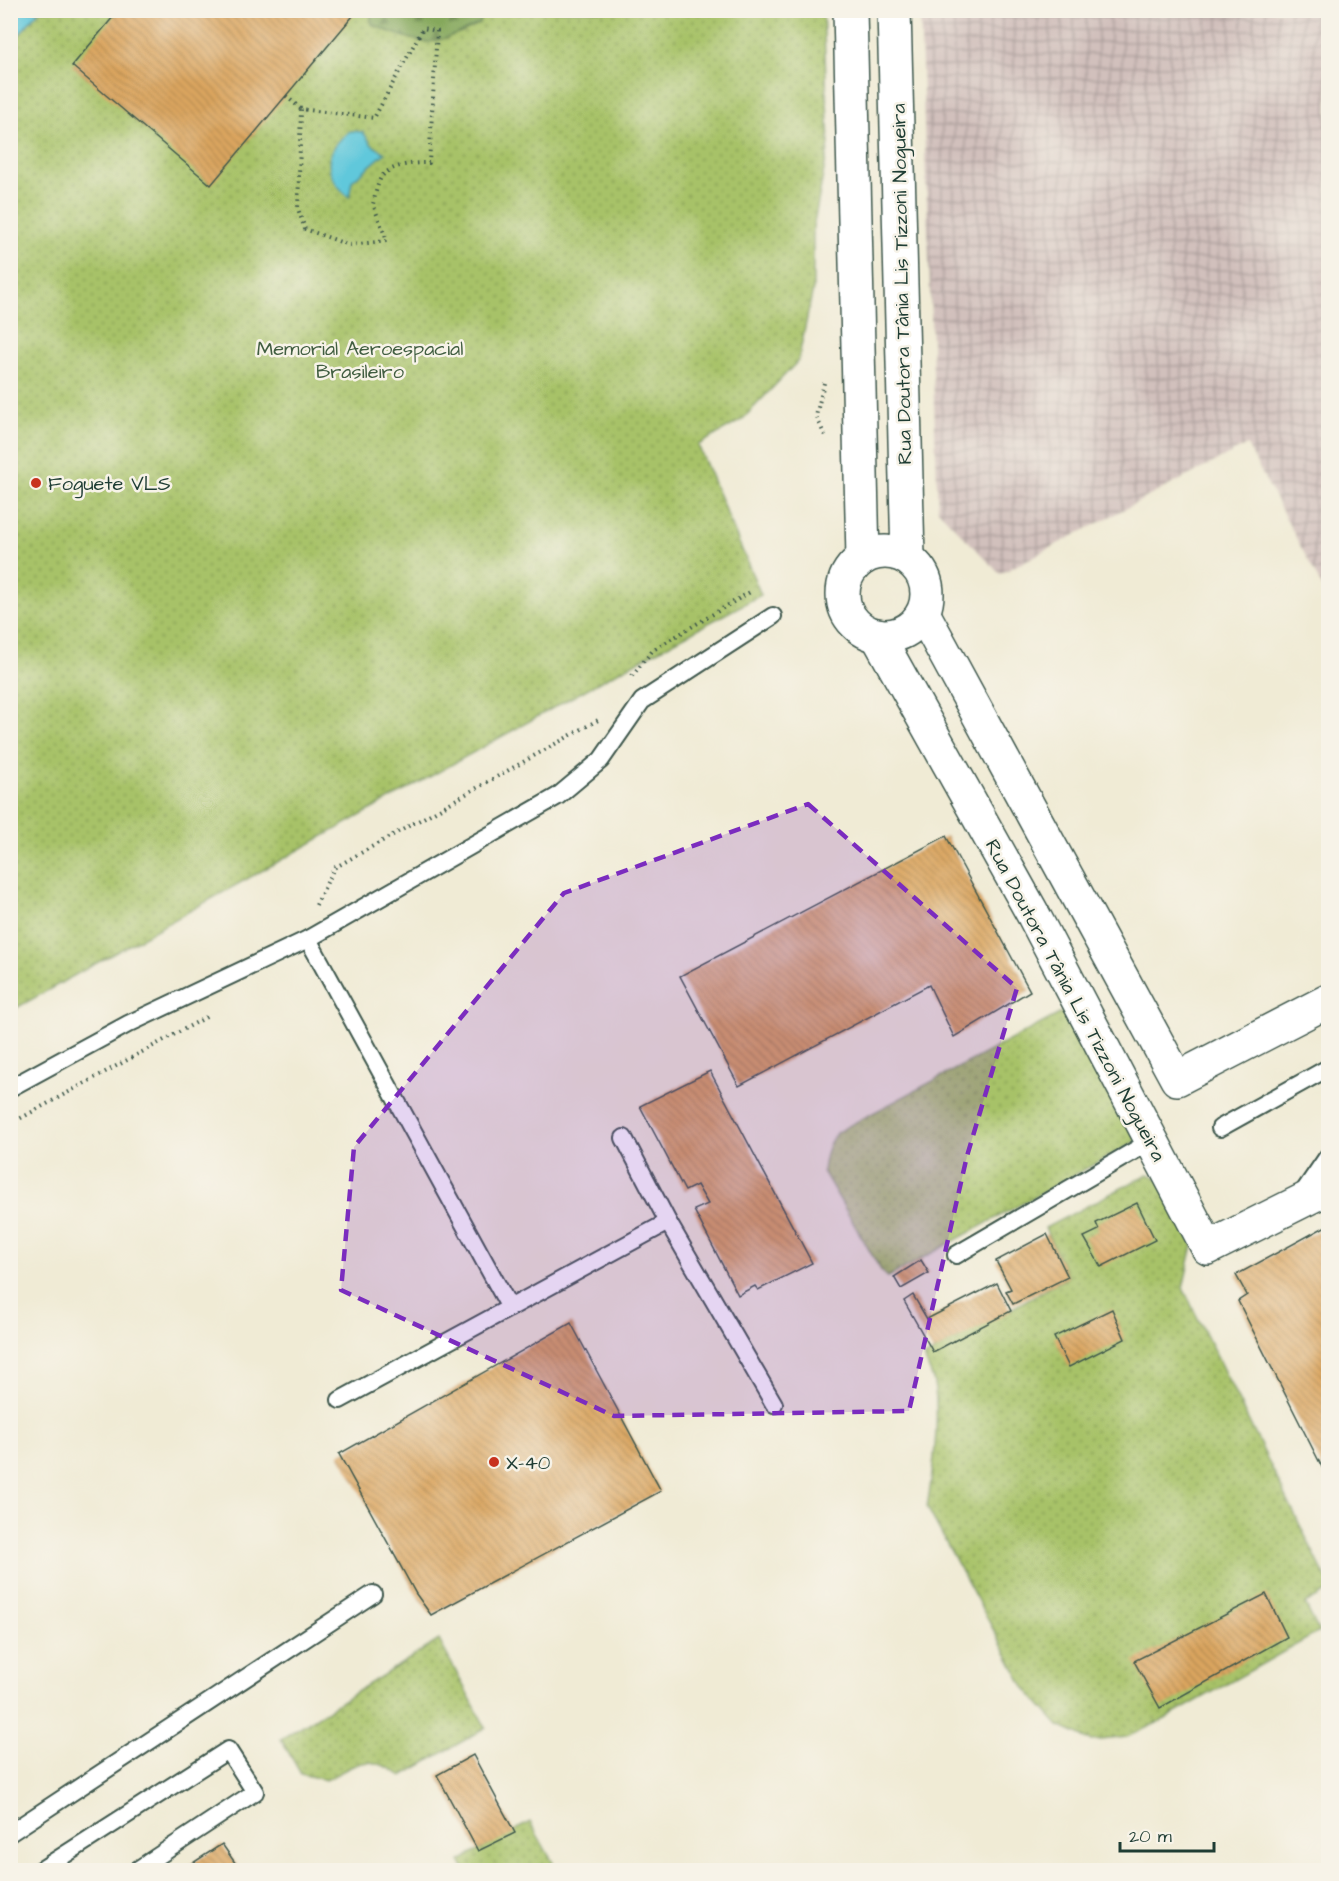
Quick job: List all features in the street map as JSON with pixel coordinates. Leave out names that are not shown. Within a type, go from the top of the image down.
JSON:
[{"type":"street","points":[[850,10],[863,558],[874,552],[885,551],[897,552],[908,558],[917,566],[926,582],[927,601],[923,613],[915,624],[904,632],[890,636],[876,635]]},
{"type":"street","name":"Rua Doutora Tânia Lis Tizzoni Nogueira","points":[[894,10],[908,558]]},
{"type":"street","name":"Rua Doutora Tânia Lis Tizzoni Nogueira","points":[[863,558],[853,566],[846,577],[843,590],[848,614],[855,624],[876,635],[1034,916],[1208,1248],[1329,1188]]},
{"type":"street","points":[[923,613],[1177,1079],[1329,1001]]},
{"type":"lane","points":[[10,1088],[128,1024],[303,941],[558,796],[601,760],[642,701],[773,616]]},
{"type":"lane","points":[[303,941],[510,1308]]},
{"type":"lane","points":[[1220,1128],[1328,1070]]},
{"type":"lane","points":[[624,1138],[668,1222],[774,1404]]},
{"type":"lane","points":[[956,1255],[1151,1141]]},
{"type":"lane","points":[[1295,1205],[1329,1156]]},
{"type":"lane","points":[[340,1400],[668,1222]]},
{"type":"lane","points":[[10,1833],[373,1594]]},
{"type":"lane","points":[[41,1870],[228,1750],[255,1792],[137,1870]]},
{"type":"path","points":[[286,96],[301,109],[374,118],[423,28],[437,31],[429,164],[398,167],[382,176],[373,204],[387,242],[349,245],[305,229],[298,209],[301,109]]},
{"type":"path","points":[[626,685],[653,650],[750,592]]},
{"type":"path","points":[[303,941],[334,868],[599,719]]},
{"type":"path","points":[[10,1124],[219,1010]]},
{"type":"highlighted area","points":[[808,804],[1017,988],[967,1156],[909,1411],[614,1416],[341,1290],[354,1147],[564,893]]},
{"type":"shaded area","points":[[920,11],[1328,11],[1328,598],[1247,445],[1000,574],[938,510]]},
{"type":"green space","name":"Memorial Aeroespacial Brasileiro","points":[[39,10],[823,11],[829,144],[813,228],[813,289],[798,361],[742,420],[698,445],[761,595],[601,681],[11,1011],[10,44]]},
{"type":"green space","points":[[370,10],[484,11],[480,23],[445,38],[426,42],[399,35],[372,24]]},
{"type":"green space","points":[[1067,1010],[1137,1141],[888,1277],[882,1272],[823,1171],[827,1150],[837,1132]]},
{"type":"green space","points":[[1148,1174],[1159,1178],[1193,1245],[1183,1288],[1328,1582],[1328,1591],[1305,1604],[1319,1632],[1161,1721],[1127,1737],[1092,1741],[1059,1726],[1025,1688],[927,1507],[936,1428],[936,1397],[934,1383],[924,1357],[1068,1277],[1045,1228]]},
{"type":"green space","points":[[439,1640],[486,1728],[402,1776],[372,1762],[356,1765],[326,1780],[301,1774],[281,1739]]},
{"type":"green space","points":[[530,1822],[556,1868],[551,1870],[466,1870],[460,1861]]},
{"type":"water","points":[[10,11],[39,11],[11,44]]},
{"type":"water","points":[[350,131],[363,132],[372,145],[385,153],[352,181],[349,197],[334,180],[329,163],[335,147]]},
{"type":"building","points":[[119,10],[358,10],[211,185],[72,66]]},
{"type":"building","points":[[946,836],[1030,991],[954,1037],[929,985],[739,1086],[680,976]]},
{"type":"building","points":[[710,1071],[812,1263],[758,1290],[755,1286],[738,1295],[694,1210],[708,1204],[697,1185],[685,1191],[640,1106]]},
{"type":"building","points":[[1137,1203],[1155,1240],[1101,1267],[1084,1237],[1099,1230],[1096,1223]]},
{"type":"building","points":[[1328,1225],[1328,1479],[1238,1301],[1247,1295],[1236,1275]]},
{"type":"building","points":[[1047,1234],[1068,1277],[1013,1304],[1006,1291],[1011,1289],[996,1261]]},
{"type":"building","points":[[921,1260],[929,1273],[901,1289],[894,1277]]},
{"type":"building","points":[[997,1283],[1011,1311],[933,1352],[904,1301],[913,1295],[927,1319]]},
{"type":"building","points":[[1112,1309],[1125,1339],[1069,1367],[1054,1337]]},
{"type":"building","name":"X-40","points":[[571,1323],[661,1491],[431,1615],[416,1594],[339,1454]]},
{"type":"building","points":[[1266,1594],[1287,1637],[1160,1708],[1134,1661]]},
{"type":"building","points":[[473,1755],[515,1833],[478,1851],[437,1775]]},
{"type":"building","points":[[222,1844],[240,1870],[182,1870]]},
{"type":"place","name":"Foguete VLS","points":[[36,483]]},
{"type":"place","name":"X-40","points":[[494,1462]]}]
